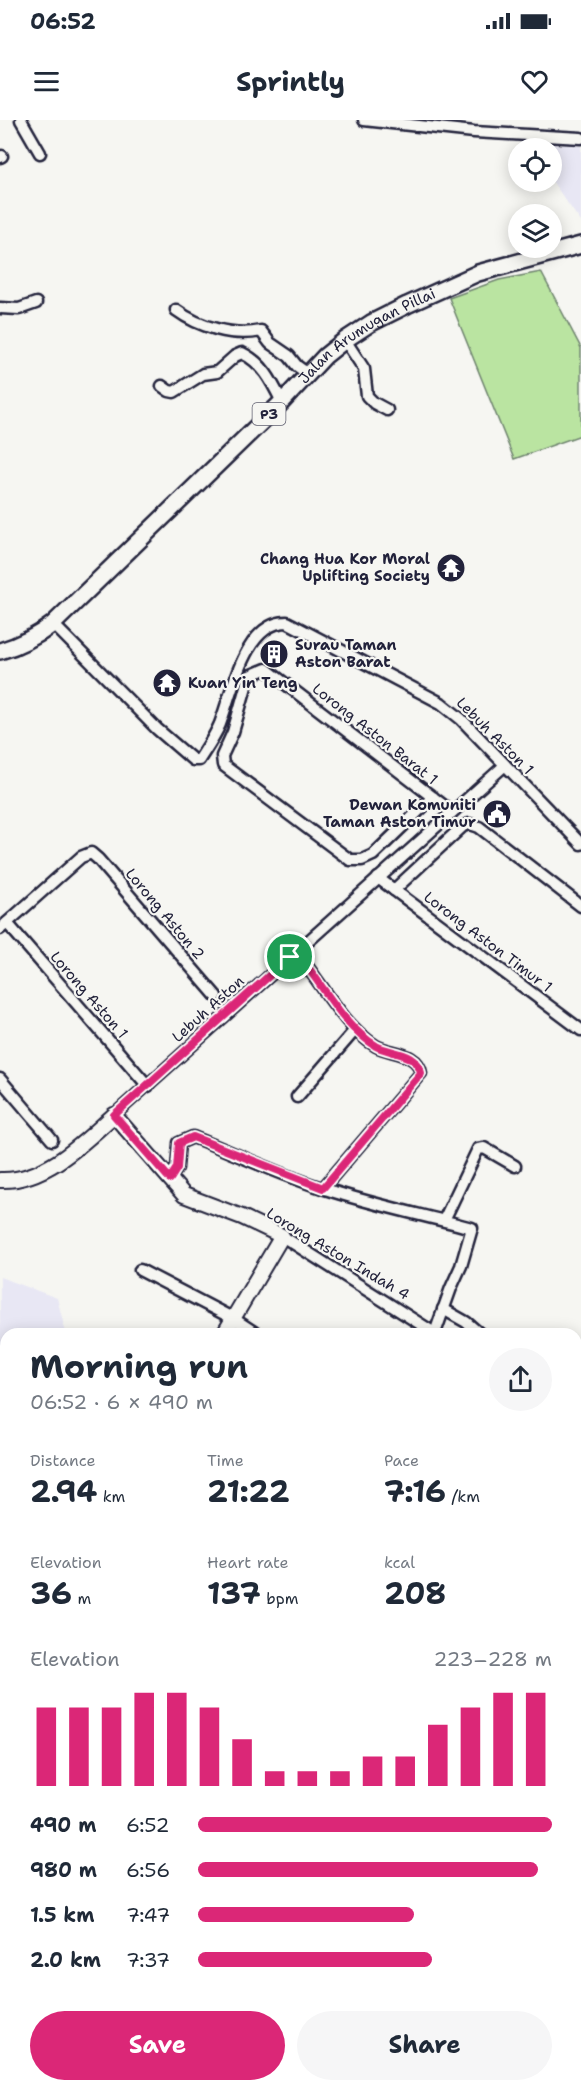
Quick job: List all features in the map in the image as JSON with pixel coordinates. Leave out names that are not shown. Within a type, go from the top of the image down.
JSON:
[{"type":"main road","name":"Jalan Arumugan Pillai","points":[[0,651],[19,645],[53,624],[345,340],[370,323],[407,304],[478,273],[581,245]]},
{"type":"street","points":[[21,120],[40,153]]},
{"type":"street","points":[[364,120],[400,122],[474,132],[581,138]]},
{"type":"street","points":[[0,308],[19,309],[36,303]]},
{"type":"street","points":[[176,310],[197,324],[235,331],[261,331],[270,342],[290,356],[297,366],[308,374]]},
{"type":"street","points":[[345,340],[363,369],[367,396],[387,410]]},
{"type":"street","points":[[162,386],[174,392],[203,374],[217,372],[235,356],[242,353],[262,368],[282,402]]},
{"type":"street","name":"Lebuh Aston 1","points":[[53,624],[157,729],[193,760],[199,760],[219,725],[238,668],[252,645],[268,626],[277,622],[287,622],[441,703],[461,718],[504,766],[580,840]]},
{"type":"street","name":"Lorong Aston Barat 1","points":[[433,797],[373,855],[362,860],[350,860],[223,765],[222,756],[232,732],[249,675],[266,669],[433,797],[452,812]]},
{"type":"street","name":"Lebuh Aston","points":[[0,1180],[35,1174],[70,1154],[504,766]]},
{"type":"street","points":[[394,890],[463,826],[470,824],[479,827],[581,906]]},
{"type":"street","name":"Lorong Aston 2","points":[[3,926],[81,857],[91,854],[98,859],[216,996]]},
{"type":"street","name":"Lorong Aston Timur 1","points":[[378,878],[581,1030]]},
{"type":"street","name":"Lorong Aston 1","points":[[3,926],[148,1086]]},
{"type":"street","points":[[290,957],[302,961],[355,1030],[377,1046],[412,1059],[418,1064],[421,1073],[323,1188]]},
{"type":"street","points":[[297,1097],[355,1030]]},
{"type":"street","points":[[0,1079],[52,1140]]},
{"type":"street","name":"Lorong Aston Indah 4","points":[[114,1115],[170,1179],[176,1189],[184,1195],[242,1217],[282,1236],[427,1328]]},
{"type":"street","points":[[170,1179],[177,1168],[179,1143],[193,1137],[323,1188],[414,1215],[472,1228],[461,1266],[437,1328]]},
{"type":"street","points":[[444,1220],[478,1149],[484,1148],[516,1167]]},
{"type":"street","points":[[228,1328],[282,1236]]},
{"type":"street","points":[[140,1270],[248,1328]]},
{"type":"street","points":[[443,1309],[473,1328]]},
{"type":"shaded area","points":[[562,145],[581,146],[581,222],[560,192],[562,192]]},
{"type":"shaded area","points":[[0,1277],[57,1298],[65,1328],[0,1328]]},
{"type":"green space","points":[[541,272],[581,348],[581,435],[514,459],[449,298],[499,280]]},
{"type":"place","name":"Chang Hua Kor Moral Uplifting Society","points":[[451,568]]},
{"type":"place","name":"Surau Taman Aston Barat","points":[[274,654]]},
{"type":"place","name":"Kuan Yin Teng","points":[[167,683]]},
{"type":"place","name":"Dewan Komuniti Taman Aston Timur","points":[[497,814]]},
{"type":"route","points":[[290,957],[302,961],[309,969],[352,1028],[377,1046],[412,1059],[418,1064],[421,1073],[323,1188],[193,1137],[179,1143],[177,1168],[170,1179],[114,1115],[290,957]]}]
